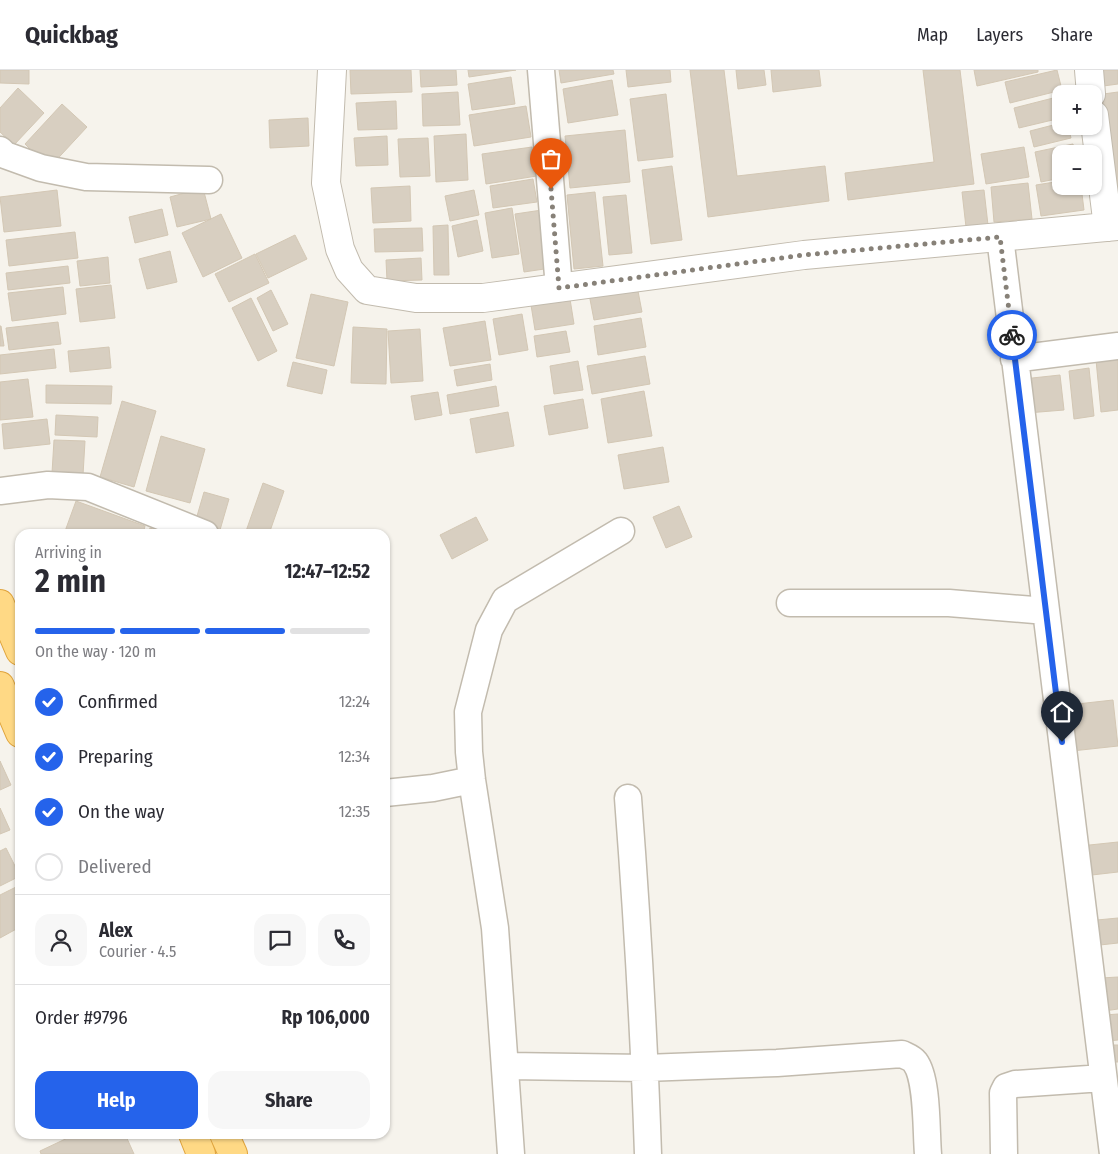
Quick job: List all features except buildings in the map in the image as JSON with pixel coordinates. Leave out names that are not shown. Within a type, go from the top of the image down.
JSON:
[{"type":"highway","points":[[0,604],[15,639]]},
{"type":"highway","points":[[0,686],[15,721]]},
{"type":"highway","points":[[195,1139],[201,1154]]},
{"type":"highway","points":[[226,1139],[233,1154]]},
{"type":"street","points":[[332,70],[326,183],[340,249],[349,270],[366,290],[416,298],[483,298],[804,255],[1113,226],[1097,135]]},
{"type":"street","points":[[541,70],[559,288]]},
{"type":"street","points":[[1089,70],[1090,85]]},
{"type":"street","points":[[2,160],[86,178],[209,180]]},
{"type":"street","points":[[1000,237],[1113,1154]]},
{"type":"street","points":[[1014,359],[1118,346]]},
{"type":"street","points":[[0,491],[48,485],[88,487],[193,529]]},
{"type":"street","points":[[511,1154],[495,928],[472,780],[468,712],[489,630],[505,600],[621,530]]},
{"type":"street","points":[[790,603],[949,603],[1046,611]]},
{"type":"street","points":[[390,792],[433,788],[472,780]]},
{"type":"street","points":[[628,798],[637,916],[648,1154]]},
{"type":"street","points":[[505,1066],[645,1068],[777,1063],[902,1054],[914,1060],[920,1071],[924,1090],[928,1154]]},
{"type":"street","points":[[1004,1154],[1003,1093],[1006,1087],[1015,1084],[1103,1078]]},
{"type":"way so far","points":[[551,189],[559,288],[804,255],[1000,237],[1012,335]]},
{"type":"route","points":[[1012,335],[1062,742]]}]
